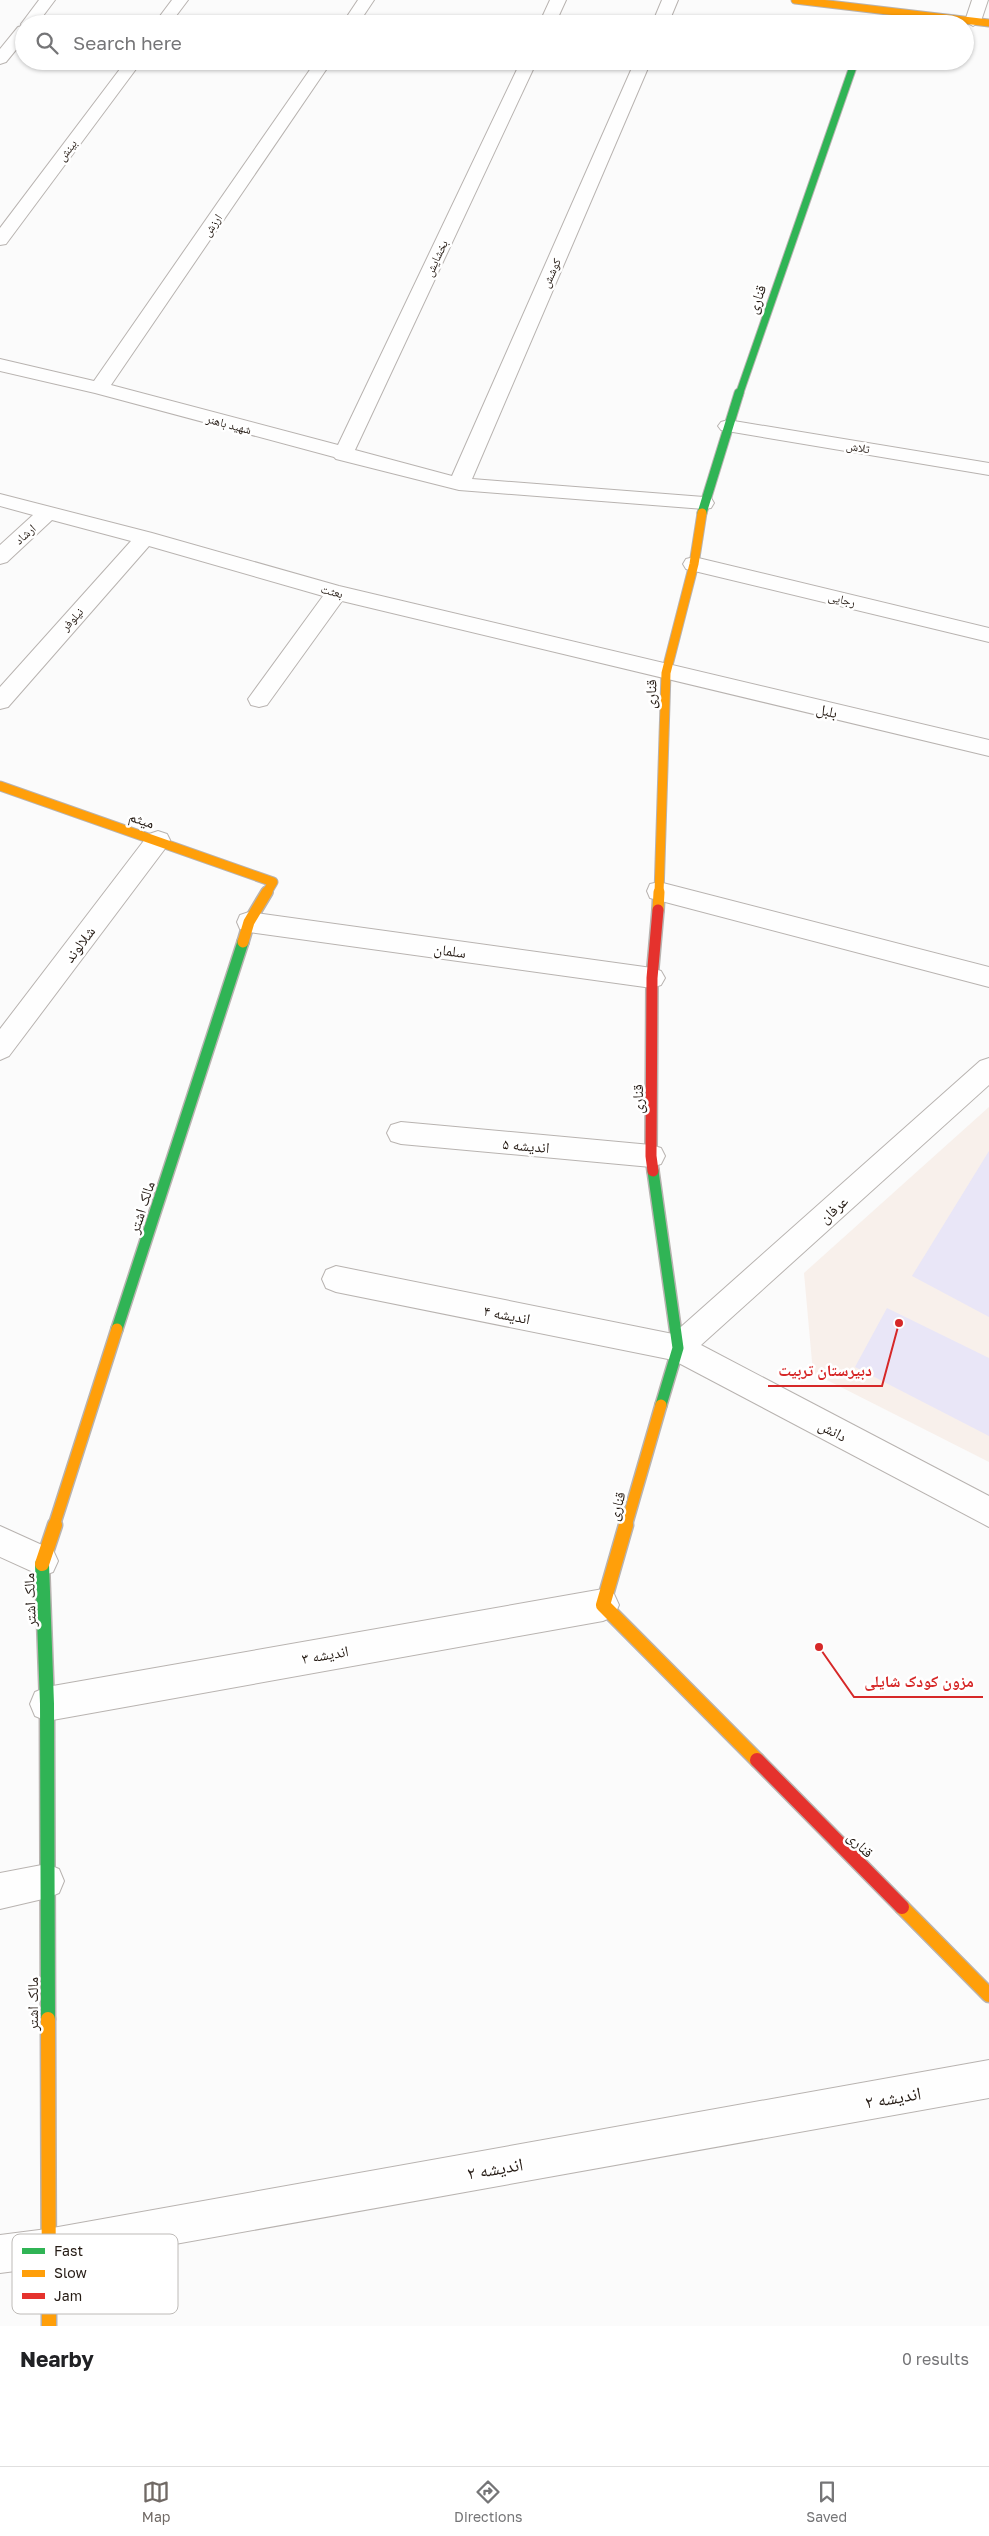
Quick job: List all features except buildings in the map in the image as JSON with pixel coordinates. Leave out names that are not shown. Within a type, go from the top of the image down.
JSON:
[{"type":"street","points":[[36,15],[47,0]]},
{"type":"street","points":[[169,15],[180,0]]},
{"type":"street","points":[[356,15],[366,0]]},
{"type":"street","points":[[551,15],[558,0]]},
{"type":"street","points":[[664,15],[670,0]]},
{"type":"street","points":[[795,0],[820,1],[918,15]]},
{"type":"street","points":[[974,18],[980,0]]},
{"type":"street","points":[[871,15],[873,10]]},
{"type":"street","points":[[974,21],[989,23]]},
{"type":"street","points":[[0,59],[15,41]]},
{"type":"street","name":"بینش","points":[[0,240],[127,70]]},
{"type":"street","name":"ارزش","points":[[99,388],[318,70]]},
{"type":"street","name":"بخشایش","points":[[343,455],[525,70]]},
{"type":"street","name":"کوشش","points":[[459,484],[640,70]]},
{"type":"street","name":"قناری","points":[[852,70],[728,426],[704,503],[694,564],[666,673],[659,892],[652,978],[652,1156],[678,1348],[603,1604],[989,1995]]},
{"type":"street","name":"شهید باهنر","points":[[0,365],[99,388],[343,455],[459,484],[704,503]]},
{"type":"street","name":"تلاش","points":[[728,426],[989,469]]},
{"type":"street","name":"بعثت","points":[[0,500],[145,538],[337,593],[666,673]]},
{"type":"street","name":"ارشاد","points":[[0,557],[49,512]]},
{"type":"street","name":"نیلوفر","points":[[0,701],[145,538]]},
{"type":"street","name":"رجایی","points":[[694,564],[989,635]]},
{"type":"street","points":[[259,699],[337,593]]},
{"type":"street","name":"بلبل","points":[[666,673],[989,748]]},
{"type":"street","name":"میثم","points":[[0,786],[273,882]]},
{"type":"street","name":"شلالوند","points":[[0,1049],[158,840]]},
{"type":"street","name":"مالک اشتر","points":[[47,2234],[48,1704],[42,1561],[249,922],[273,882]]},
{"type":"street","points":[[659,892],[989,977]]},
{"type":"street","name":"سلمان","points":[[249,922],[652,978]]},
{"type":"street","name":"عرفان","points":[[678,1348],[989,1069]]},
{"type":"street","name":"اندیشه ۵","points":[[401,1133],[652,1156]]},
{"type":"street","name":"اندیشه ۴","points":[[336,1280],[678,1348]]},
{"type":"street","name":"دانش","points":[[678,1348],[989,1512]]},
{"type":"street","points":[[0,1541],[42,1561]]},
{"type":"street","name":"اندیشه ۳","points":[[48,1704],[603,1604]]},
{"type":"street","points":[[0,1891],[47,1881]]},
{"type":"street","name":"اندیشه ۲","points":[[125,2234],[989,2079]]},
{"type":"shaded area","points":[[989,1107],[989,1462],[813,1373],[804,1273]]},
{"type":"shaded area","points":[[989,1151],[989,1317],[912,1276]]},
{"type":"shaded area","points":[[887,1308],[989,1358],[989,1436],[855,1367]]},
{"type":"traffic: fast","points":[[702,513],[728,426],[852,70]]},
{"type":"traffic: fast","points":[[117,1329],[243,942]]},
{"type":"traffic: fast","points":[[653,1171],[678,1348],[661,1405]]},
{"type":"traffic: fast","points":[[42,1564],[47,1704],[48,2019]]},
{"type":"traffic: slow","points":[[795,0],[922,15]]},
{"type":"traffic: slow","points":[[974,21],[989,23]]},
{"type":"traffic: slow","points":[[658,910],[666,673],[694,564],[702,513]]},
{"type":"traffic: slow","points":[[0,786],[273,882],[249,922],[243,942]]},
{"type":"traffic: slow","points":[[42,1564],[117,1329]]},
{"type":"traffic: slow","points":[[661,1405],[603,1605],[757,1760]]},
{"type":"traffic: slow","points":[[902,1907],[989,1995]]},
{"type":"traffic: slow","points":[[48,2019],[49,2234]]},
{"type":"traffic: slow","points":[[49,2314],[49,2326]]},
{"type":"traffic: jam","points":[[653,1171],[651,1156],[652,978],[658,910]]},
{"type":"traffic: jam","points":[[757,1760],[902,1907]]},
{"type":"place","name":"دبیرستان تربیت","points":[[899,1323]]},
{"type":"place","name":"مزون کودک شایلی","points":[[819,1647]]}]
